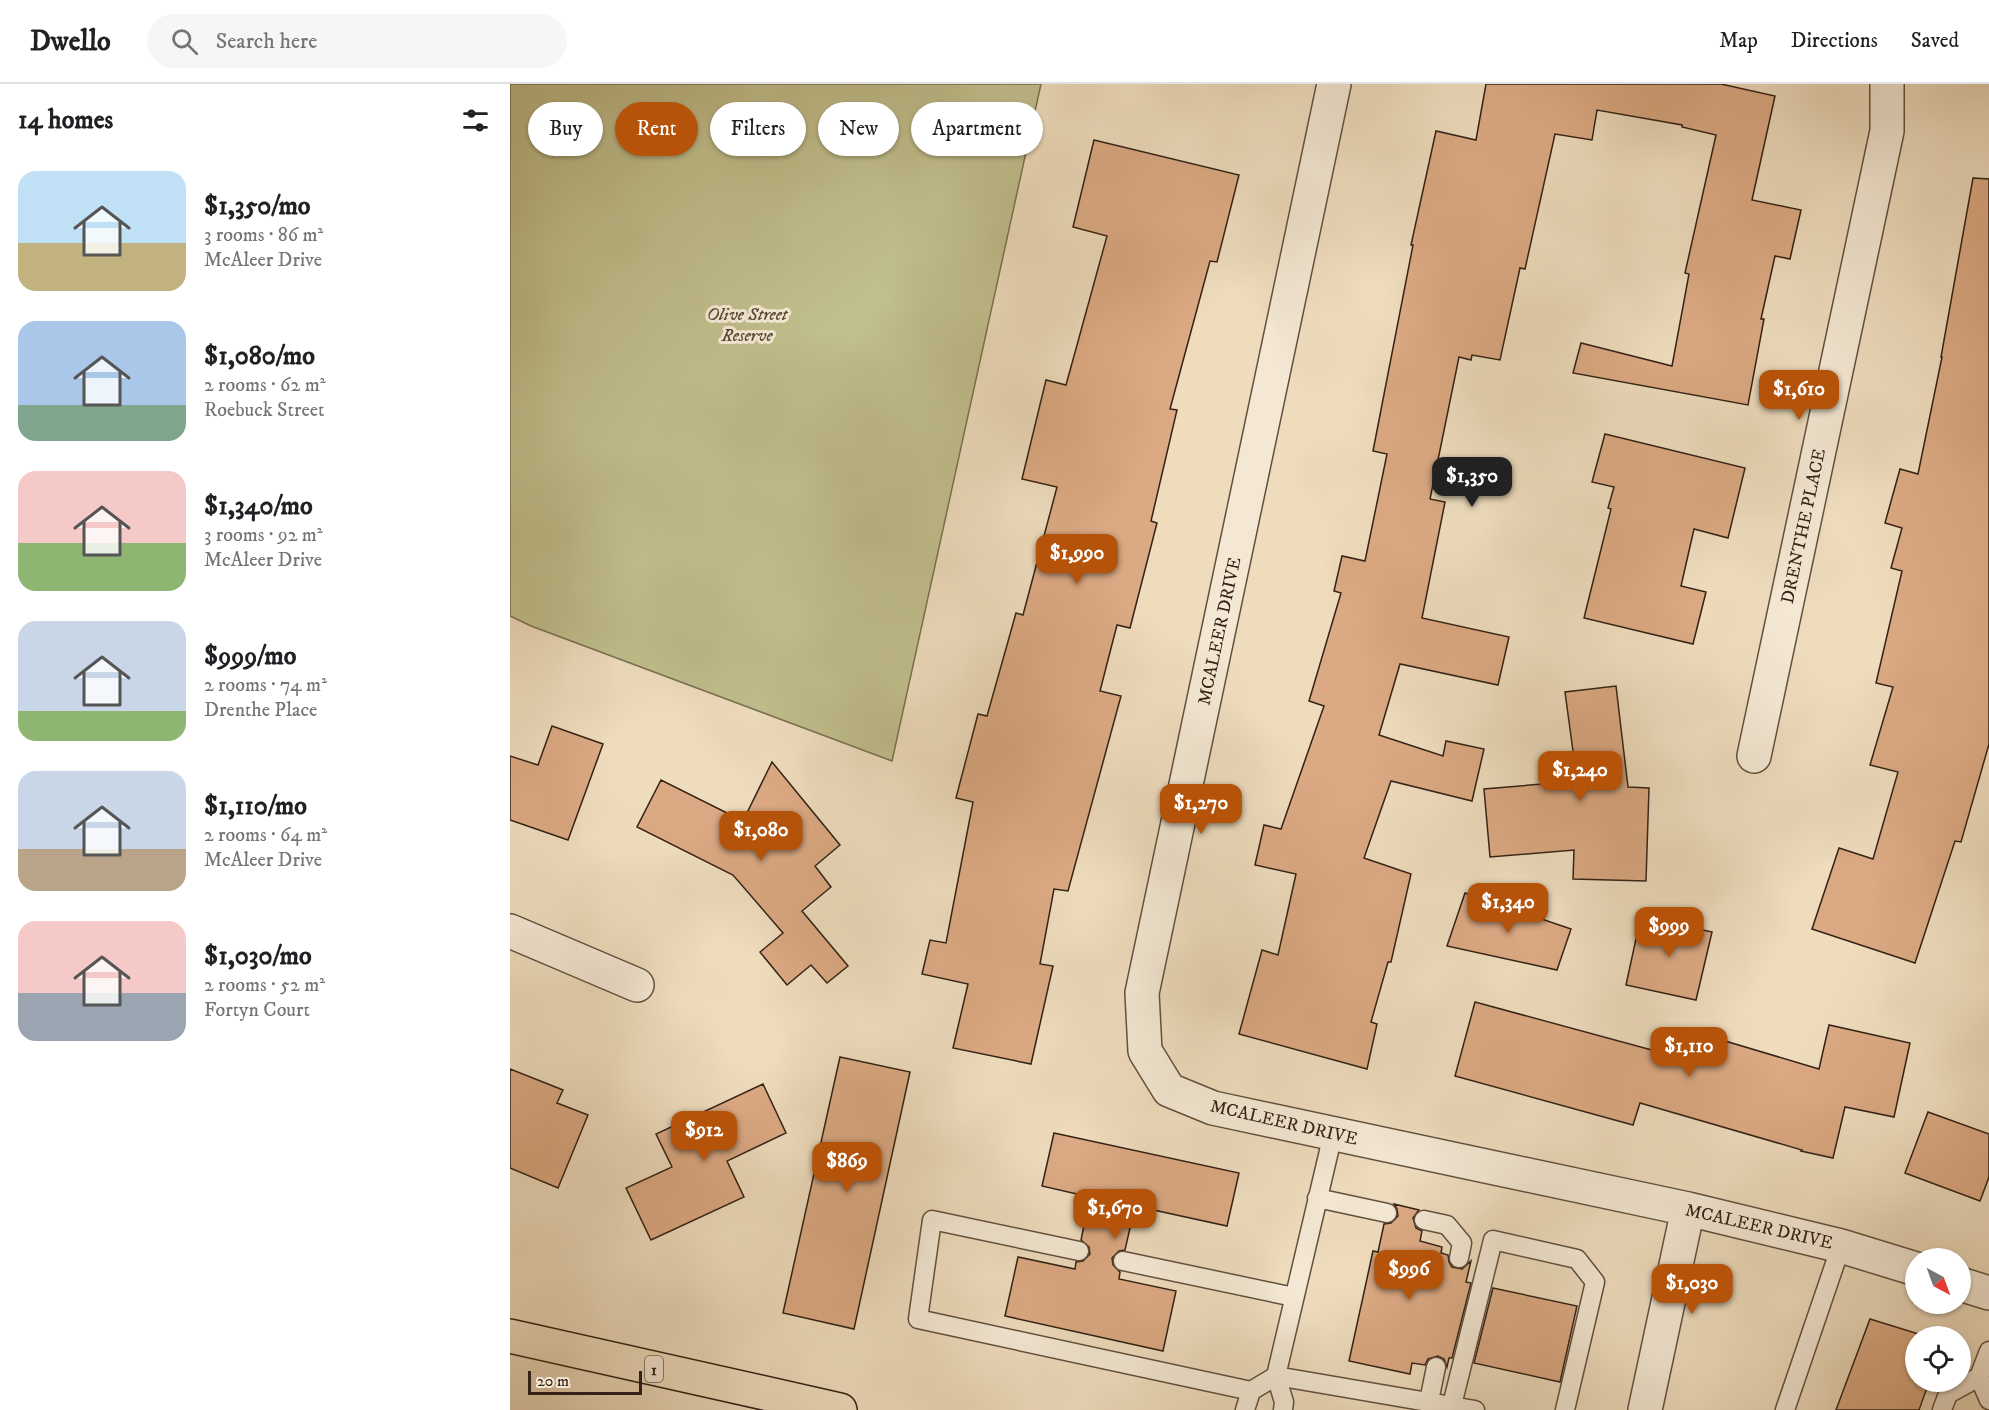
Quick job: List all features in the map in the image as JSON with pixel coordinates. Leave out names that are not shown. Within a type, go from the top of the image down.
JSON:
[{"type":"highway","name":"1","points":[[510,1336],[798,1406],[840,1410]]},
{"type":"street","name":"MCALEER DRIVE","points":[[1334,84],[1142,993],[1145,1051],[1169,1090],[1213,1108],[1688,1209],[1841,1246],[1905,1266]]},
{"type":"street","name":"DRENTHE PLACE","points":[[1754,756],[1887,131],[1887,84]]},
{"type":"street","points":[[510,930],[637,985]]},
{"type":"street","points":[[1645,1410],[1688,1209]]},
{"type":"street","points":[[1971,1287],[1989,1293]]},
{"type":"lane","points":[[1282,1410],[1284,1402],[1275,1376],[1333,1134]]},
{"type":"lane","points":[[1317,1198],[1387,1213]]},
{"type":"lane","points":[[1078,1251],[932,1220],[918,1319],[1251,1392]]},
{"type":"lane","points":[[1424,1220],[1448,1226],[1462,1243],[1460,1258]]},
{"type":"lane","points":[[1452,1405],[1493,1240],[1577,1259],[1595,1282],[1565,1410]]},
{"type":"lane","points":[[1785,1410],[1841,1246]]},
{"type":"lane","points":[[1123,1261],[1294,1297]]},
{"type":"lane","points":[[1942,1410],[1948,1394],[1979,1377],[1989,1351]]},
{"type":"lane","points":[[1429,1401],[1436,1367]]},
{"type":"lane","points":[[1245,1410],[1251,1392],[1275,1376],[1475,1410]]},
{"type":"lane","points":[[1979,1377],[1989,1400]]},
{"type":"green space","name":"Olive Street Reserve","points":[[510,84],[1041,84],[1037,102],[911,102],[911,156],[1025,156],[892,761],[531,626],[510,616]]},
{"type":"building","points":[[1486,84],[1721,84],[1775,96],[1752,200],[1801,210],[1790,259],[1775,256],[1761,319],[1764,319],[1748,405],[1573,373],[1581,343],[1672,366],[1689,274],[1685,273],[1716,135],[1682,127],[1682,125],[1597,110],[1592,140],[1555,134],[1525,269],[1520,268],[1500,360],[1472,355],[1471,360],[1459,357],[1430,499],[1445,502],[1422,618],[1509,637],[1498,685],[1400,664],[1379,735],[1443,756],[1446,741],[1484,749],[1472,801],[1391,781],[1364,858],[1411,874],[1391,962],[1388,962],[1371,1022],[1377,1024],[1367,1069],[1239,1034],[1262,950],[1278,955],[1296,874],[1255,865],[1264,825],[1281,829],[1324,706],[1309,701],[1341,593],[1334,591],[1342,556],[1365,561],[1387,454],[1373,451],[1413,245],[1411,245],[1436,131],[1476,140]]},
{"type":"building","points":[[1094,140],[1239,175],[1217,262],[1210,261],[1170,409],[1177,410],[1151,521],[1157,523],[1130,628],[1117,625],[1100,691],[1121,696],[1068,891],[1054,889],[1040,964],[1053,966],[1031,1064],[953,1048],[968,984],[922,974],[930,940],[946,943],[973,802],[956,798],[978,714],[987,716],[1016,613],[1023,615],[1057,487],[1022,479],[1046,380],[1066,385],[1107,236],[1073,227]]},
{"type":"building","points":[[1973,178],[1989,179],[1989,744],[1961,842],[1955,841],[1915,963],[1812,929],[1839,848],[1873,859],[1898,772],[1870,765],[1893,687],[1876,683],[1902,571],[1891,568],[1902,528],[1885,523],[1900,469],[1918,474],[1942,357]]},
{"type":"building","points":[[1605,434],[1745,468],[1728,538],[1694,529],[1681,586],[1706,592],[1693,644],[1584,618],[1611,509],[1608,508],[1614,487],[1592,482]]},
{"type":"building","points":[[1616,686],[1628,787],[1649,788],[1646,881],[1573,879],[1574,850],[1490,857],[1484,789],[1577,781],[1565,692]]},
{"type":"building","points":[[552,726],[603,744],[568,840],[510,820],[510,756],[538,765]]},
{"type":"building","points":[[772,762],[840,845],[815,866],[831,887],[802,911],[848,966],[827,983],[811,965],[787,985],[760,952],[783,933],[733,875],[637,827],[661,780],[743,821]]},
{"type":"building","points":[[1465,893],[1571,929],[1557,970],[1447,946]]},
{"type":"building","points":[[1641,916],[1712,932],[1696,1000],[1626,985]]},
{"type":"building","points":[[1475,1002],[1707,1065],[1715,1038],[1819,1069],[1829,1025],[1910,1043],[1894,1117],[1845,1107],[1833,1158],[1801,1151],[1640,1103],[1633,1125],[1455,1076]]},
{"type":"building","points":[[840,1057],[910,1072],[854,1329],[783,1313]]},
{"type":"building","points":[[510,1069],[563,1090],[557,1103],[588,1115],[558,1188],[510,1168]]},
{"type":"building","points":[[763,1084],[786,1133],[727,1161],[744,1197],[651,1240],[626,1188],[672,1167],[656,1134]]},
{"type":"building","points":[[1928,1112],[1989,1134],[1989,1177],[1980,1201],[1905,1173]]},
{"type":"building","points":[[1054,1133],[1239,1173],[1227,1226],[1135,1206],[1125,1250],[1119,1251],[1112,1258],[1113,1265],[1120,1272],[1119,1279],[1176,1291],[1163,1351],[1005,1316],[1018,1257],[1075,1269],[1076,1262],[1083,1261],[1090,1254],[1089,1247],[1081,1240],[1090,1197],[1042,1186]]},
{"type":"building","points":[[1394,1204],[1419,1210],[1413,1218],[1416,1228],[1422,1231],[1420,1241],[1442,1247],[1441,1253],[1448,1255],[1452,1267],[1462,1269],[1471,1261],[1466,1282],[1471,1283],[1452,1358],[1449,1358],[1447,1367],[1444,1359],[1438,1356],[1428,1359],[1425,1365],[1412,1363],[1410,1374],[1349,1361],[1373,1251],[1378,1252],[1384,1224],[1391,1223],[1398,1216]]},
{"type":"building","points":[[1493,1288],[1577,1306],[1560,1382],[1474,1363]]},
{"type":"building","points":[[1870,1319],[1905,1330],[1905,1392],[1925,1392],[1919,1410],[1836,1410]]}]
